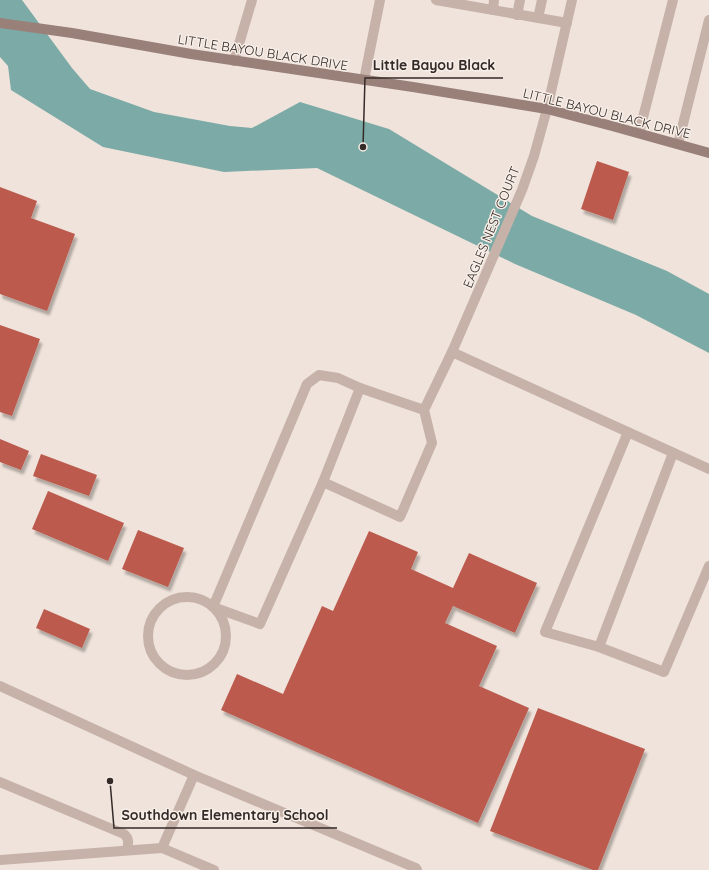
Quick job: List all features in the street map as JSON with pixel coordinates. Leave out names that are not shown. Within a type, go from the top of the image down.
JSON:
[{"type":"main road","name":"LITTLE BAYOU BLACK DRIVE","points":[[0,23],[72,32],[234,61],[547,109],[640,133],[709,153]]},
{"type":"street","points":[[234,61],[252,0]]},
{"type":"street","points":[[364,80],[380,0]]},
{"type":"street","points":[[439,0],[494,5],[517,15],[567,23]]},
{"type":"street","points":[[517,15],[520,0]]},
{"type":"street","points":[[538,18],[542,0]]},
{"type":"street","name":"EAGLES NEST COURT","points":[[424,410],[452,352],[522,190],[534,156],[547,109],[572,0]]},
{"type":"street","points":[[640,133],[673,0]]},
{"type":"street","points":[[678,144],[708,32],[709,20]]},
{"type":"street","points":[[452,352],[709,470]]},
{"type":"street","points":[[213,607],[307,384],[319,375],[338,378],[360,388],[424,410],[432,443],[400,517],[323,482]]},
{"type":"street","points":[[213,607],[221,616],[225,628],[226,640],[223,652],[216,662],[206,670],[195,674],[176,673],[160,664],[152,654],[148,641],[149,627],[154,615],[163,605],[175,598],[188,597],[202,600],[213,607],[260,624],[323,482],[360,388]]},
{"type":"street","points":[[628,432],[545,632],[599,647],[664,672],[709,566]]},
{"type":"street","points":[[599,647],[673,453]]},
{"type":"street","points":[[0,686],[194,775],[416,868],[417,870]]},
{"type":"street","points":[[162,848],[194,775]]},
{"type":"street","points":[[0,782],[124,834],[128,841],[127,850]]},
{"type":"street","points":[[0,860],[162,848],[214,870]]},
{"type":"water","points":[[0,0],[22,0],[72,68],[90,89],[154,112],[230,126],[252,128],[300,102],[389,129],[532,216],[667,271],[709,294],[709,353],[636,315],[515,264],[317,168],[224,172],[103,147],[11,90],[8,66],[0,57]]},
{"type":"building","points":[[597,161],[629,172],[613,220],[581,209]]},
{"type":"building","points":[[0,187],[37,201],[31,218],[75,234],[47,311],[0,294]]},
{"type":"building","points":[[0,325],[40,339],[12,416],[0,412]]},
{"type":"building","points":[[0,439],[29,451],[21,470],[0,462]]},
{"type":"building","points":[[41,454],[97,475],[89,496],[33,476]]},
{"type":"building","points":[[48,491],[124,523],[108,561],[32,529]]},
{"type":"building","points":[[138,530],[184,548],[168,587],[122,569]]},
{"type":"building","points":[[369,531],[418,552],[411,569],[453,588],[469,553],[537,583],[515,633],[453,606],[445,623],[497,646],[479,686],[529,708],[478,823],[221,710],[237,674],[283,694],[322,606],[333,611]]},
{"type":"building","points":[[44,609],[90,629],[82,648],[36,628]]},
{"type":"building","points":[[538,708],[645,749],[598,870],[593,870],[490,831]]},
{"type":"place","name":"Little Bayou Black","points":[[363,147]]},
{"type":"place","name":"Southdown Elementary School","points":[[110,781]]}]
